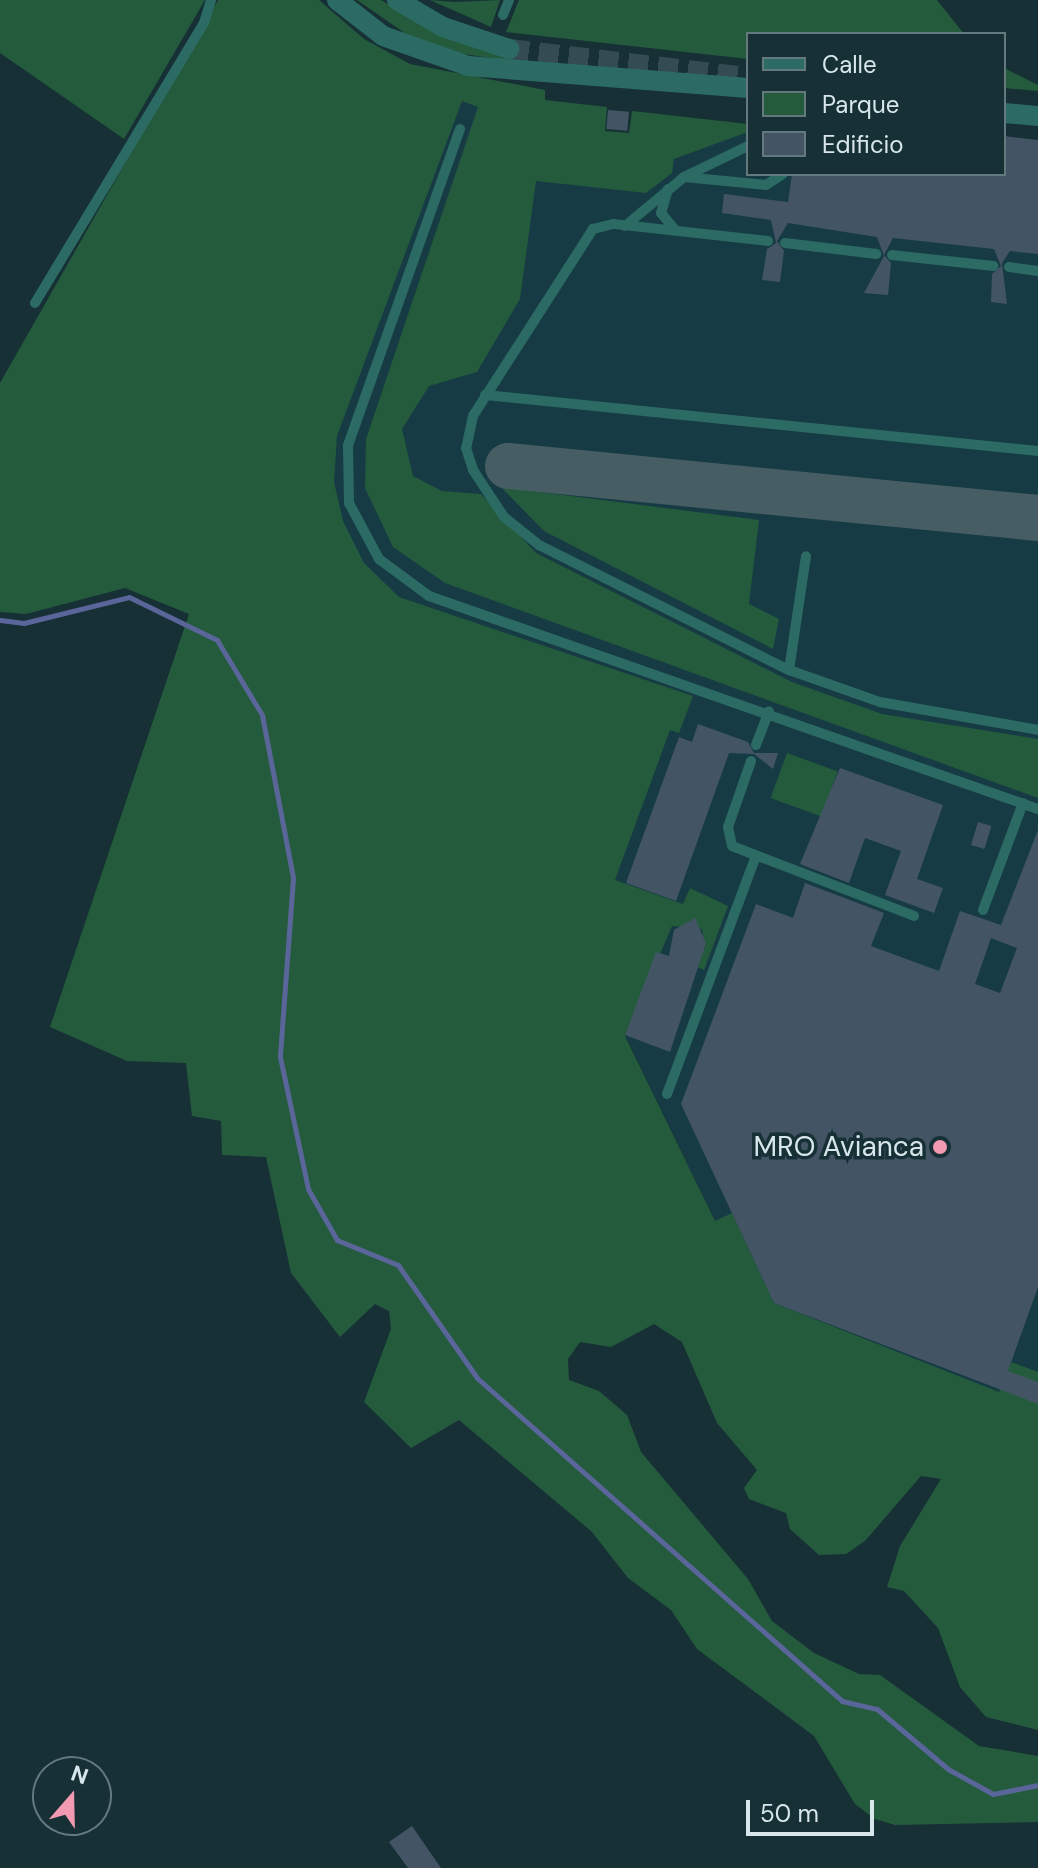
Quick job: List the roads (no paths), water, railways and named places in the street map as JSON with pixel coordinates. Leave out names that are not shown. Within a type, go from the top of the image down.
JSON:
[{"type":"street","points":[[337,0],[416,50],[522,71],[746,88]]},
{"type":"street","points":[[397,0],[443,27],[509,49]]},
{"type":"street","points":[[1006,113],[1038,116]]},
{"type":"lane","points":[[35,303],[204,23],[211,0]]},
{"type":"lane","points":[[503,15],[509,0]]},
{"type":"lane","points":[[460,129],[348,446],[349,503],[365,541],[392,573],[429,596],[769,711],[1038,809]]},
{"type":"lane","points":[[625,226],[670,186],[746,147]]},
{"type":"lane","points":[[684,177],[766,185],[780,176]]},
{"type":"lane","points":[[670,186],[661,213],[676,231]]},
{"type":"lane","points":[[768,241],[602,225],[587,235],[485,395],[466,448],[491,502],[517,531],[789,670],[880,702],[1038,730]]},
{"type":"lane","points":[[785,243],[876,254]]},
{"type":"lane","points":[[892,255],[993,266]]},
{"type":"lane","points":[[1009,267],[1038,271]]},
{"type":"lane","points":[[485,395],[1038,451]]},
{"type":"lane","points":[[789,670],[806,556]]},
{"type":"lane","points":[[756,745],[769,711]]},
{"type":"lane","points":[[751,761],[727,834],[732,846],[914,916]]},
{"type":"lane","points":[[983,910],[1023,803]]},
{"type":"lane","points":[[667,1094],[756,856]]},
{"type":"waterway","points":[[0,620],[24,623],[129,597],[217,640],[262,715],[293,878],[280,1057],[308,1189],[337,1240],[398,1265],[477,1378],[842,1701],[877,1709],[948,1769],[993,1794],[1038,1785]]},
{"type":"tunnel","points":[[509,49],[746,77]]},
{"type":"place","name":"MRO Avianca","points":[[940,1147]]}]
